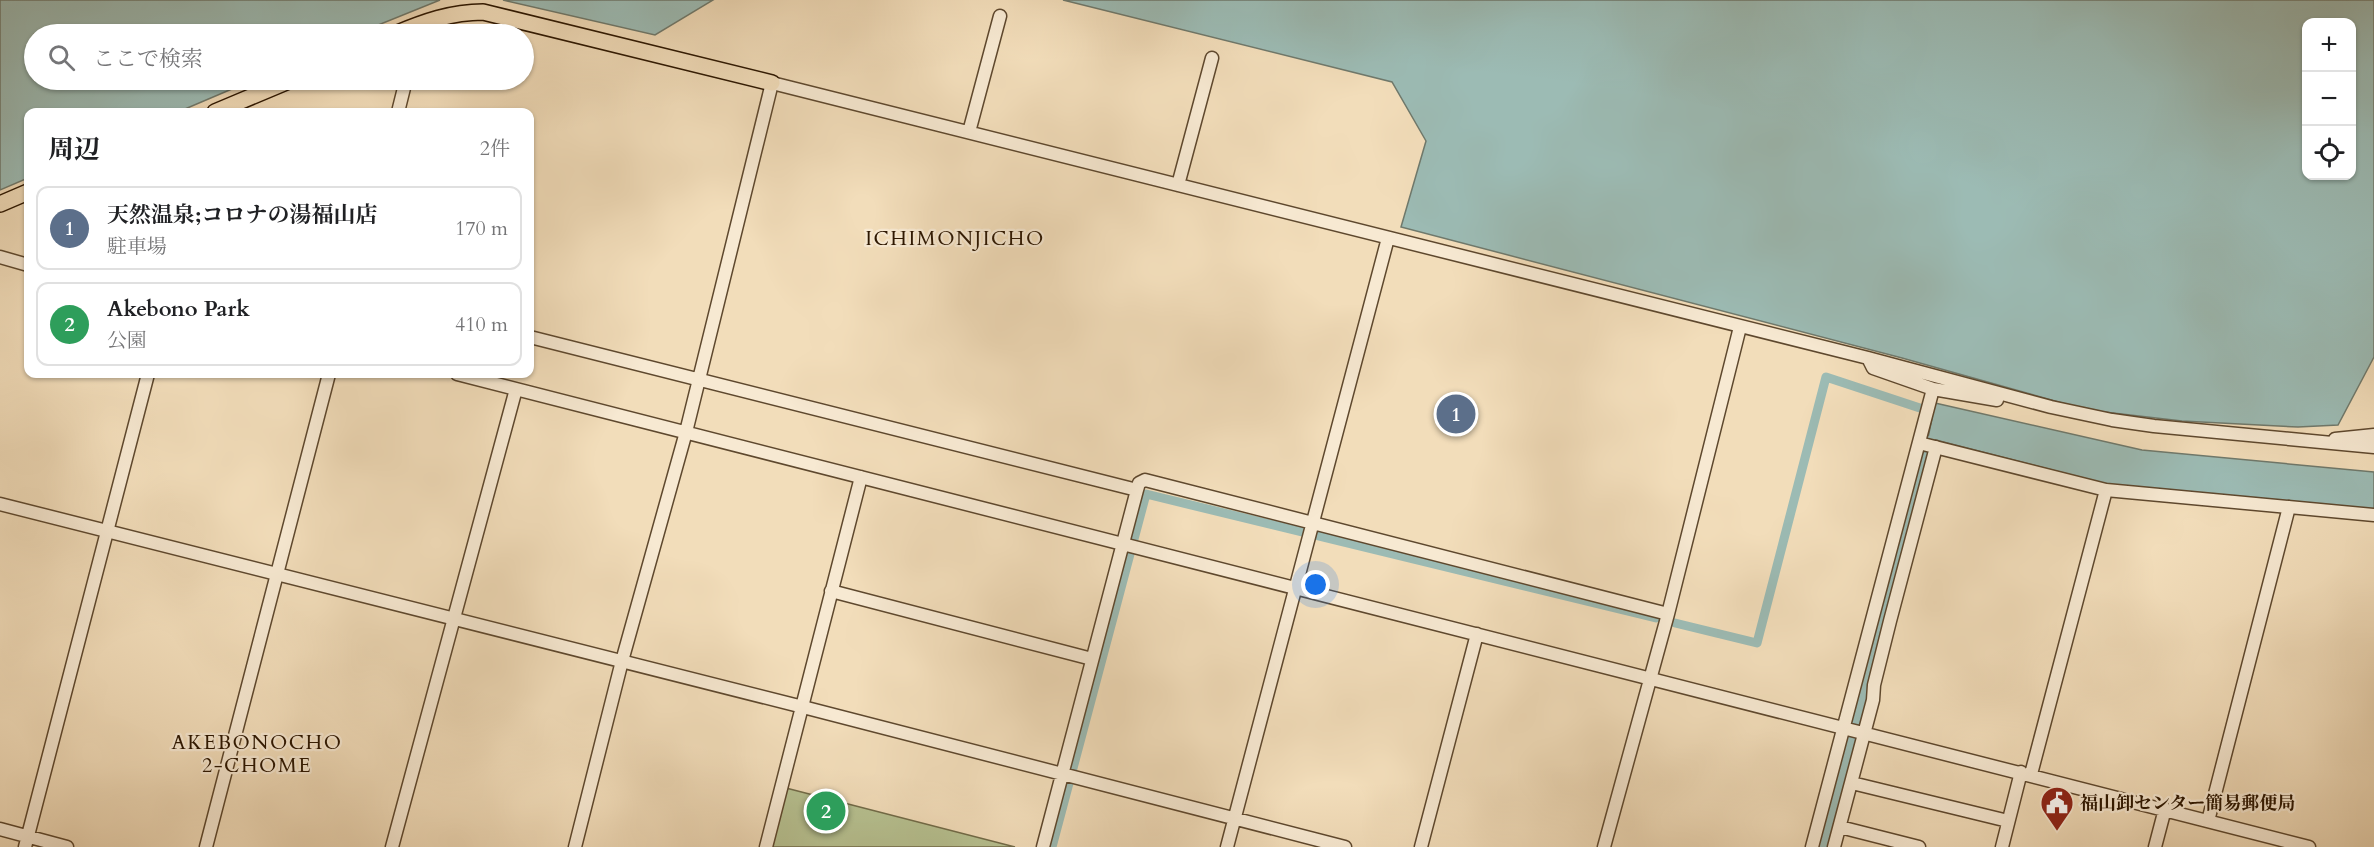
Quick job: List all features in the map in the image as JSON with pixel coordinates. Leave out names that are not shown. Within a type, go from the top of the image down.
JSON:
[{"type":"main road","points":[[428,24],[448,15],[483,12],[532,24]]},
{"type":"main road","points":[[534,25],[772,83]]},
{"type":"main road","points":[[224,108],[267,90]]},
{"type":"main road","points":[[0,204],[24,194]]},
{"type":"street","points":[[969,132],[1000,16]]},
{"type":"street","points":[[1178,185],[1212,58]]},
{"type":"street","points":[[575,847],[622,661],[686,432],[772,83],[2112,420],[2374,447]]},
{"type":"street","points":[[399,108],[404,90]]},
{"type":"street","points":[[1227,847],[1388,238]]},
{"type":"street","points":[[0,257],[24,264]]},
{"type":"street","points":[[1604,847],[1668,615],[1740,327]]},
{"type":"street","points":[[534,338],[1137,490]]},
{"type":"street","points":[[1868,358],[1873,368],[1932,394],[1998,400],[2006,395]]},
{"type":"street","points":[[26,842],[147,378]]},
{"type":"street","points":[[206,847],[328,378]]},
{"type":"street","points":[[473,378],[1649,679],[2026,773],[2208,820],[2288,845],[2309,847]]},
{"type":"street","points":[[392,847],[451,619],[516,389]]},
{"type":"street","points":[[1812,847],[1890,621],[1928,445],[1925,421],[1932,394]]},
{"type":"street","points":[[2315,441],[2374,435]]},
{"type":"street","points":[[1928,445],[2106,490],[2374,515]]},
{"type":"street","points":[[1834,847],[1852,783],[1853,730],[1928,445]]},
{"type":"street","points":[[766,847],[861,477]]},
{"type":"street","points":[[1043,847],[1068,776],[1092,659],[1129,546],[1139,483],[1145,480],[1312,525],[1668,615]]},
{"type":"street","points":[[2002,847],[2008,821],[2026,773],[2106,490]]},
{"type":"street","points":[[0,504],[803,706],[1345,847]]},
{"type":"street","points":[[2208,820],[2289,507]]},
{"type":"street","points":[[831,591],[1092,659]]},
{"type":"street","points":[[1421,847],[1477,634]]},
{"type":"street","points":[[1852,783],[2008,821]]},
{"type":"street","points":[[2155,847],[2165,809]]},
{"type":"street","points":[[1840,826],[1919,847]]},
{"type":"street","points":[[0,830],[26,842],[68,847]]},
{"type":"green space","points":[[786,788],[1015,847],[771,847]]},
{"type":"water","points":[[0,0],[440,0],[381,24],[24,24],[24,90],[230,90],[187,108],[24,108],[24,180],[0,190]]},
{"type":"water","points":[[503,0],[713,0],[655,35]]},
{"type":"water","points":[[1063,0],[2374,0],[2374,357],[2338,425],[2298,427],[2182,421],[2087,410],[1902,358],[1401,227],[1426,141],[1392,82]]},
{"type":"water","points":[[1935,403],[2142,450],[2374,472],[2374,510],[2110,485],[1928,438]]},
{"type":"waterway","points":[[1675,623],[1757,643],[1826,377],[1932,412]]},
{"type":"waterway","points":[[1824,847],[1931,440]]},
{"type":"waterway","points":[[1052,847],[1146,494],[1656,618]]},
{"type":"place","name":"天然温泉;コロナの湯福山店","points":[[1456,414]]},
{"type":"place","name":"Akebono Park","points":[[826,811]]},
{"type":"place","name":"福山卸センター簡易郵便局","points":[[2057,832]]},
{"type":"district","name":"ICHIMONJICHO","points":[[955,238]]},
{"type":"district","name":"AKEBONOCHO 2-CHOME","points":[[257,754]]}]
